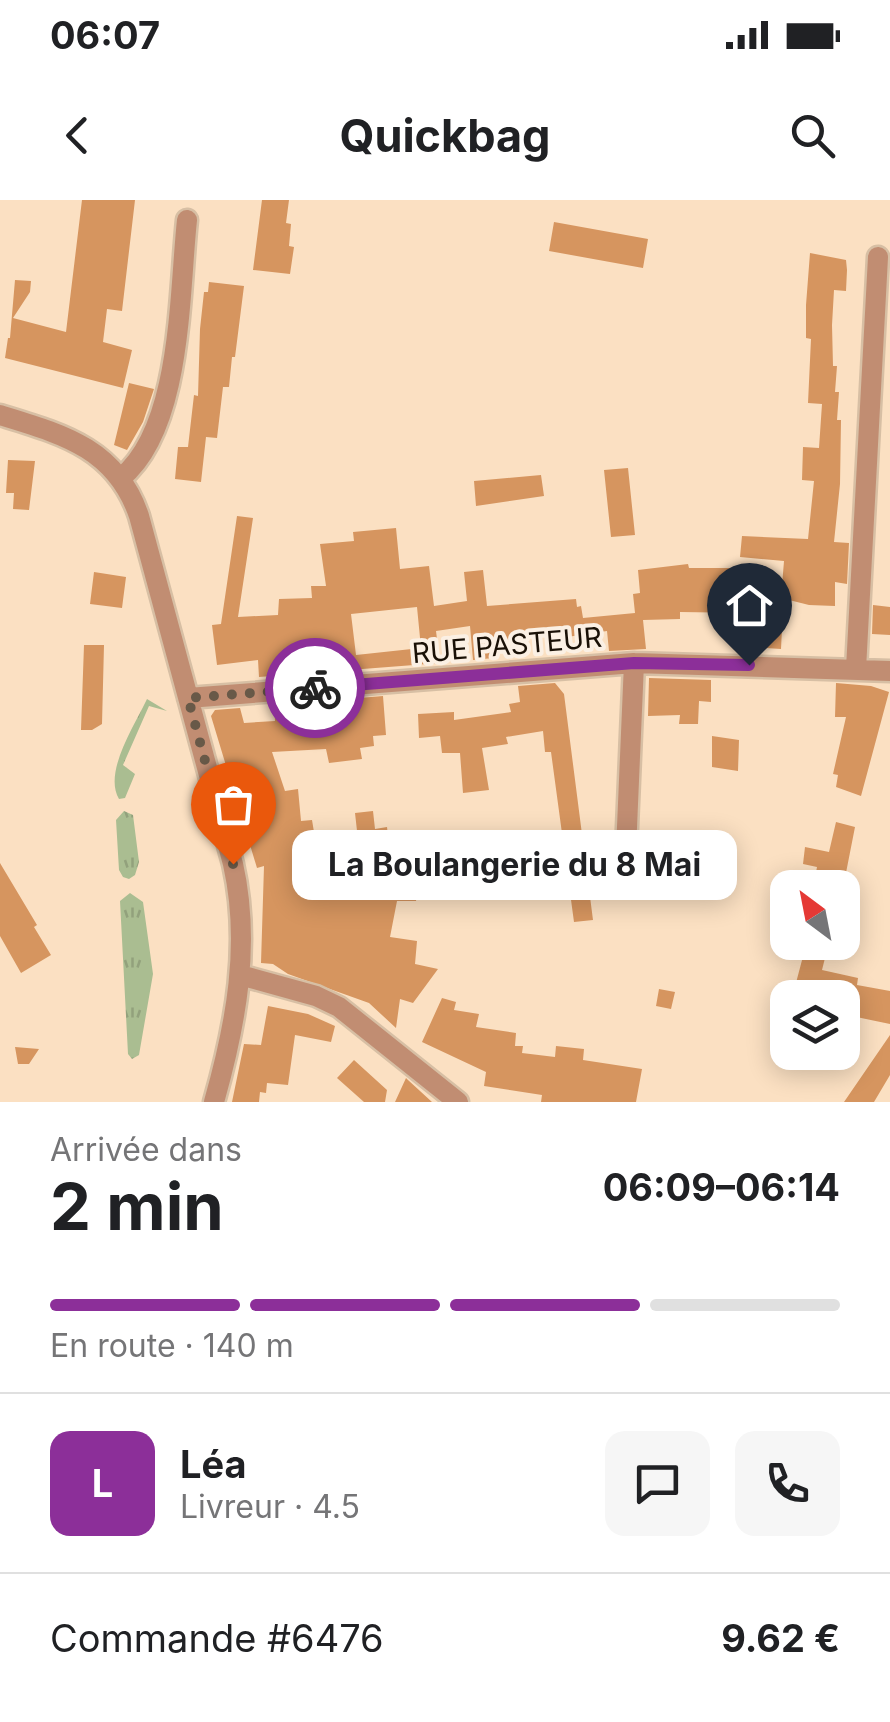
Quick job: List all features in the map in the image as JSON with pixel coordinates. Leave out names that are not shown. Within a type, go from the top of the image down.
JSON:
[{"type":"street","points":[[121,478],[140,460],[165,405],[186,220]]},
{"type":"street","points":[[856,669],[878,257]]},
{"type":"street","points":[[0,415],[73,440],[97,454],[121,478],[139,516],[239,890],[244,940],[240,975],[214,1102]]},
{"type":"street","points":[[624,874],[634,663]]},
{"type":"street","name":"RUE PASTEUR","points":[[188,698],[634,663],[890,671]]},
{"type":"street","points":[[240,975],[316,996],[338,1007],[458,1102]]},
{"type":"green space","points":[[147,699],[167,711],[149,706],[123,765],[135,774],[125,798],[119,799],[115,788],[118,762]]},
{"type":"green space","points":[[124,811],[133,815],[139,862],[135,875],[129,879],[119,870],[116,820]]},
{"type":"green space","points":[[130,893],[143,902],[153,974],[139,1055],[132,1059],[128,1054],[120,901]]},
{"type":"building","points":[[82,200],[135,200],[122,311],[107,309],[103,342],[132,350],[123,388],[5,358],[15,280],[31,281],[30,292],[13,318],[66,332]]},
{"type":"building","points":[[262,200],[289,200],[286,223],[291,224],[289,246],[294,247],[290,274],[253,270]]},
{"type":"building","points":[[554,222],[648,239],[643,268],[549,251]]},
{"type":"building","points":[[810,253],[846,260],[847,270],[846,291],[834,290],[832,325],[833,366],[837,366],[835,392],[839,392],[837,420],[841,420],[834,542],[849,543],[847,584],[835,582],[835,606],[781,598],[784,561],[740,557],[742,536],[808,539],[814,481],[802,480],[803,447],[819,448],[822,404],[808,403],[811,339],[806,338],[806,305]]},
{"type":"building","points":[[209,282],[244,286],[229,387],[223,387],[217,438],[206,437],[201,482],[175,479],[178,447],[188,447],[194,395],[198,396],[200,329],[204,292],[208,292]]},
{"type":"building","points":[[129,383],[154,389],[143,422],[127,450],[114,445]]},
{"type":"building","points":[[8,460],[35,461],[29,510],[13,509],[14,493],[6,493]]},
{"type":"building","points":[[628,468],[635,535],[611,537],[604,470]]},
{"type":"building","points":[[541,475],[544,496],[476,506],[474,481]]},
{"type":"building","points":[[237,516],[253,518],[238,617],[278,615],[279,599],[312,598],[311,586],[326,586],[320,544],[354,541],[353,532],[396,528],[400,569],[429,566],[434,606],[467,601],[464,572],[483,570],[487,606],[576,599],[583,618],[635,613],[633,594],[640,593],[638,570],[688,564],[689,568],[750,568],[748,613],[680,612],[680,619],[643,620],[646,649],[609,651],[607,631],[491,642],[493,658],[473,660],[470,626],[436,631],[440,663],[259,677],[258,660],[217,665],[212,625],[221,624]],"holes":[[[417,607],[421,648],[356,655],[351,614]]]},
{"type":"building","points":[[94,572],[126,577],[122,608],[90,604]]},
{"type":"building","points":[[873,605],[890,607],[890,635],[872,634]]},
{"type":"building","points":[[751,607],[783,609],[781,649],[749,647]]},
{"type":"building","points":[[84,645],[104,645],[102,724],[92,730],[81,730]]},
{"type":"building","points":[[649,678],[711,680],[711,702],[699,701],[698,724],[679,724],[680,715],[648,716]]},
{"type":"building","points":[[555,683],[564,694],[593,920],[574,922],[551,752],[545,752],[543,731],[506,737],[508,744],[482,748],[489,790],[463,793],[460,753],[442,753],[440,736],[419,738],[418,714],[454,712],[454,720],[511,712],[509,704],[520,702],[518,686]]},
{"type":"building","points":[[836,683],[889,692],[861,796],[836,787],[838,775],[833,774],[846,717],[835,717]]},
{"type":"building","points":[[383,696],[386,735],[373,736],[374,746],[360,748],[362,759],[329,763],[326,749],[272,752],[285,791],[298,789],[301,821],[312,820],[315,838],[322,838],[320,886],[363,884],[355,813],[373,811],[375,829],[387,827],[392,871],[419,878],[416,901],[397,901],[390,937],[417,941],[415,964],[438,969],[413,1003],[400,999],[396,1028],[369,1003],[288,974],[273,964],[261,963],[264,866],[257,868],[211,716],[215,710],[240,708],[244,723],[275,721],[274,705]]},
{"type":"building","points":[[712,736],[739,740],[738,771],[712,767]]},
{"type":"building","points":[[836,822],[855,827],[847,870],[816,870],[803,864],[805,847],[829,852]]},
{"type":"building","points":[[493,831],[498,852],[479,857],[474,835]]},
{"type":"building","points":[[0,863],[51,955],[21,973],[0,936]]},
{"type":"building","points":[[802,960],[824,960],[822,970],[858,978],[858,980],[797,980]]},
{"type":"building","points":[[860,986],[890,991],[890,1024],[860,1018]]},
{"type":"building","points":[[659,989],[675,992],[671,1009],[656,1006]]},
{"type":"building","points":[[442,998],[456,1002],[454,1010],[479,1014],[476,1027],[516,1033],[515,1046],[523,1046],[522,1053],[555,1057],[556,1046],[584,1049],[583,1060],[642,1069],[636,1102],[541,1102],[542,1095],[484,1086],[486,1072],[422,1042]]},
{"type":"building","points":[[268,1006],[308,1014],[335,1026],[331,1042],[295,1035],[288,1085],[267,1083],[259,1102],[232,1102],[244,1044],[261,1045]]},
{"type":"building","points":[[890,1035],[890,1075],[874,1102],[844,1102]]},
{"type":"building","points":[[15,1047],[39,1049],[29,1064],[18,1064]]},
{"type":"building","points":[[354,1060],[387,1090],[385,1102],[364,1102],[337,1078]]},
{"type":"building","points":[[408,1080],[432,1102],[395,1102]]},
{"type":"way so far","points":[[233,864],[188,698],[315,688]]},
{"type":"place","name":"La Boulangerie du 8 Mai","points":[[233,864]]},
{"type":"route","points":[[315,688],[634,663],[749,665]]}]
